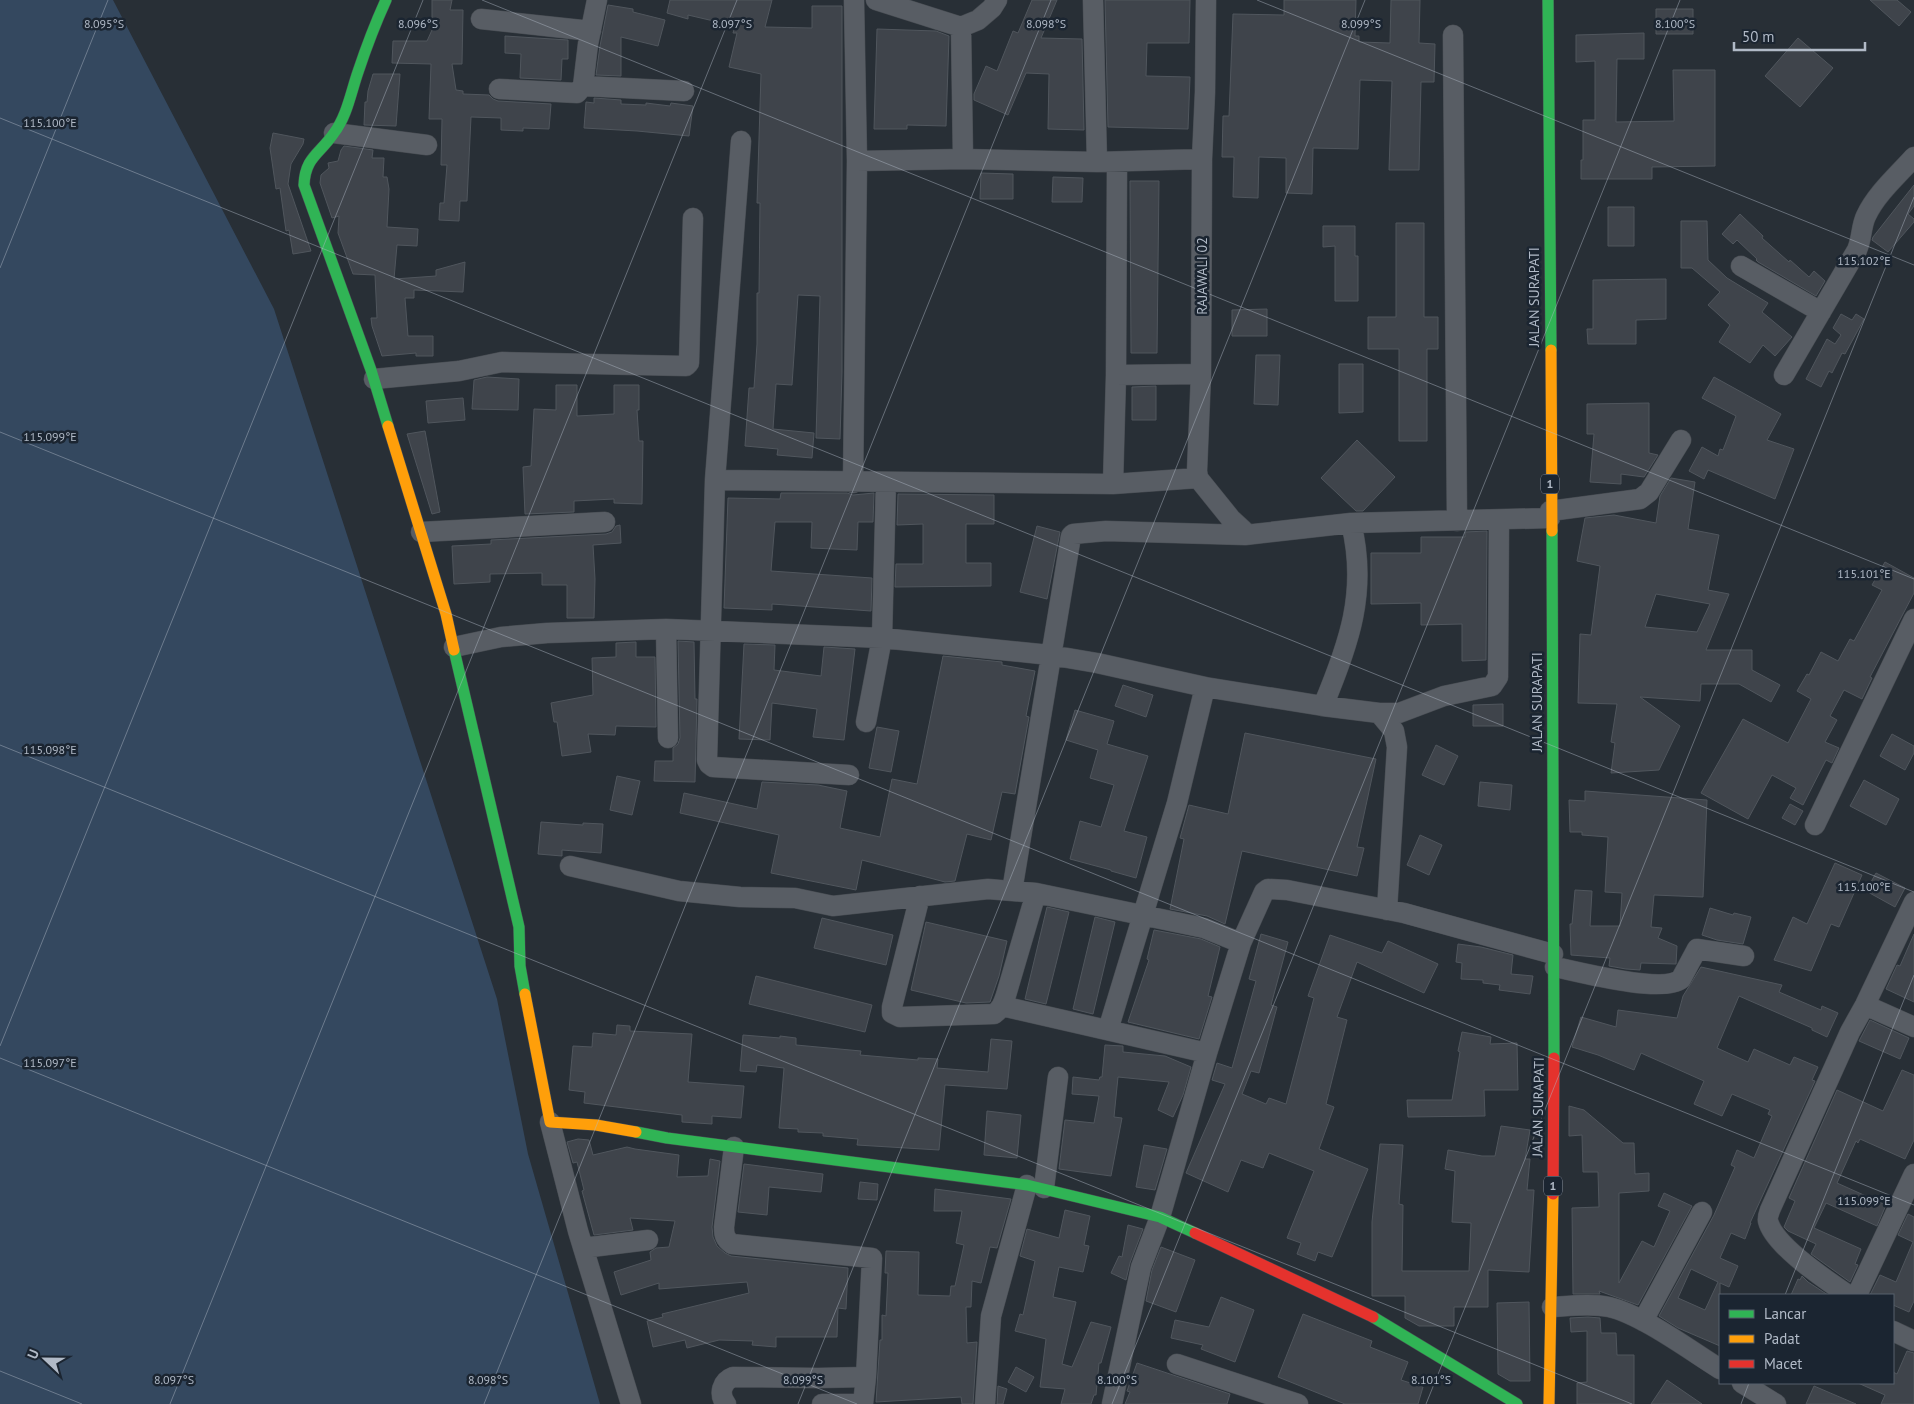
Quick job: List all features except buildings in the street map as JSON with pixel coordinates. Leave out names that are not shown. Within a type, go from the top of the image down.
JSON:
[{"type":"main road","points":[[386,0],[366,47],[343,117],[334,134],[309,162],[304,173],[304,185],[374,379],[446,614],[519,927],[520,966],[550,1122],[596,1125],[667,1138],[1035,1187],[1160,1217],[1364,1311],[1517,1404]]},
{"type":"main road","name":"JALAN SURAPATI","points":[[1548,0],[1554,960],[1552,1307],[1549,1404]]},
{"type":"street","points":[[499,89],[576,93],[583,86],[591,31],[598,0]]},
{"type":"street","points":[[853,483],[857,161],[854,0]]},
{"type":"street","points":[[876,0],[961,26],[978,20],[992,8],[997,0]]},
{"type":"street","points":[[1093,0],[1097,162]]},
{"type":"street","name":"RAJAWALI 02","points":[[1198,478],[1206,0]]},
{"type":"street","points":[[481,19],[591,31]]},
{"type":"street","points":[[961,26],[963,158]]},
{"type":"street","points":[[1453,35],[1457,520]]},
{"type":"street","points":[[583,86],[684,91]]},
{"type":"street","points":[[334,134],[427,145]]},
{"type":"street","points":[[741,141],[715,480],[707,760],[713,767],[848,775]]},
{"type":"street","points":[[1784,375],[1857,250],[1861,241],[1863,222],[1872,204],[1914,157]]},
{"type":"street","points":[[857,161],[963,158],[1117,162],[1202,159]]},
{"type":"street","points":[[1112,484],[1116,375],[1117,162]]},
{"type":"street","points":[[374,379],[459,370],[502,362],[686,366],[689,363],[693,218]]},
{"type":"street","points":[[1741,266],[1821,312]]},
{"type":"street","points":[[1116,375],[1201,374]]},
{"type":"street","points":[[1012,890],[1070,536],[1073,534],[1106,531],[1245,535],[1351,523],[1499,520],[1550,515],[1640,499],[1649,492],[1681,440]]},
{"type":"street","points":[[715,480],[853,483],[1112,484],[1198,478],[1231,519],[1243,530],[1245,535]]},
{"type":"street","points":[[866,722],[882,638],[886,482]]},
{"type":"street","points":[[454,647],[520,635],[666,629],[882,638],[1050,655],[1097,663],[1205,687],[1323,706],[1379,713],[1400,713],[1444,696],[1492,686],[1498,677],[1499,520]]},
{"type":"street","points":[[421,532],[605,522]]},
{"type":"street","points":[[1323,706],[1344,657],[1353,621],[1358,584],[1356,543],[1351,523]]},
{"type":"street","points":[[1814,825],[1914,619]]},
{"type":"street","points":[[666,629],[668,738]]},
{"type":"street","points":[[1108,1030],[1177,803],[1205,687]]},
{"type":"street","points":[[1379,713],[1394,731],[1397,747],[1387,910]]},
{"type":"street","points":[[570,866],[679,891],[740,897],[795,898],[833,906],[920,896],[988,890],[1012,890],[1036,893],[1204,928],[1241,943]]},
{"type":"street","points":[[1112,1404],[1141,1267],[1160,1217],[1241,943],[1261,896],[1268,890],[1287,890],[1387,910],[1640,984],[1656,985],[1679,982],[1697,949],[1744,956]]},
{"type":"street","points":[[920,896],[892,1013],[900,1017],[994,1014],[1002,1006],[1036,893]]},
{"type":"street","points":[[1847,1294],[1802,1263],[1773,1232],[1768,1220],[1770,1210],[1850,1032],[1865,1005],[1914,902]]},
{"type":"street","points":[[1865,1005],[1914,1027]]},
{"type":"street","points":[[1002,1006],[1207,1053]]},
{"type":"street","points":[[985,1404],[991,1316],[1035,1187],[1058,1077]]},
{"type":"street","points":[[550,1122],[583,1248],[631,1404]]},
{"type":"street","points":[[734,1147],[724,1227],[724,1235],[727,1240],[732,1244],[872,1258],[863,1404],[822,1404]]},
{"type":"street","points":[[1857,1294],[1914,1174]]},
{"type":"street","points":[[1643,1321],[1702,1212]]},
{"type":"street","points":[[583,1248],[648,1240]]},
{"type":"street","points":[[1552,1307],[1609,1307],[1621,1310],[1643,1321],[1719,1369]]},
{"type":"street","points":[[1894,1331],[1914,1341]]},
{"type":"street","points":[[1177,1364],[1298,1404]]},
{"type":"street","points":[[726,1404],[722,1399],[723,1386],[728,1378],[733,1377],[866,1377]]},
{"type":"street","points":[[1744,1384],[1776,1404]]},
{"type":"water","points":[[0,0],[113,0],[274,309],[497,999],[528,1154],[600,1404],[0,1404]]},
{"type":"traffic: fast","points":[[386,0],[367,45],[342,119],[329,140],[310,162],[304,185],[371,370],[388,426]]},
{"type":"traffic: fast","points":[[1548,0],[1551,350]]},
{"type":"traffic: fast","points":[[1552,531],[1554,1058]]},
{"type":"traffic: fast","points":[[454,650],[519,927],[520,966],[525,994]]},
{"type":"traffic: fast","points":[[636,1132],[667,1138],[1027,1185],[1160,1217],[1195,1233]]},
{"type":"traffic: fast","points":[[1373,1317],[1517,1404]]},
{"type":"traffic: slow","points":[[1551,350],[1552,531]]},
{"type":"traffic: slow","points":[[388,426],[446,614],[454,650]]},
{"type":"traffic: slow","points":[[525,994],[550,1122],[596,1125],[636,1132]]},
{"type":"traffic: slow","points":[[1549,1404],[1553,1194]]},
{"type":"traffic: jam","points":[[1553,1194],[1554,1058]]},
{"type":"traffic: jam","points":[[1195,1233],[1373,1317]]}]
